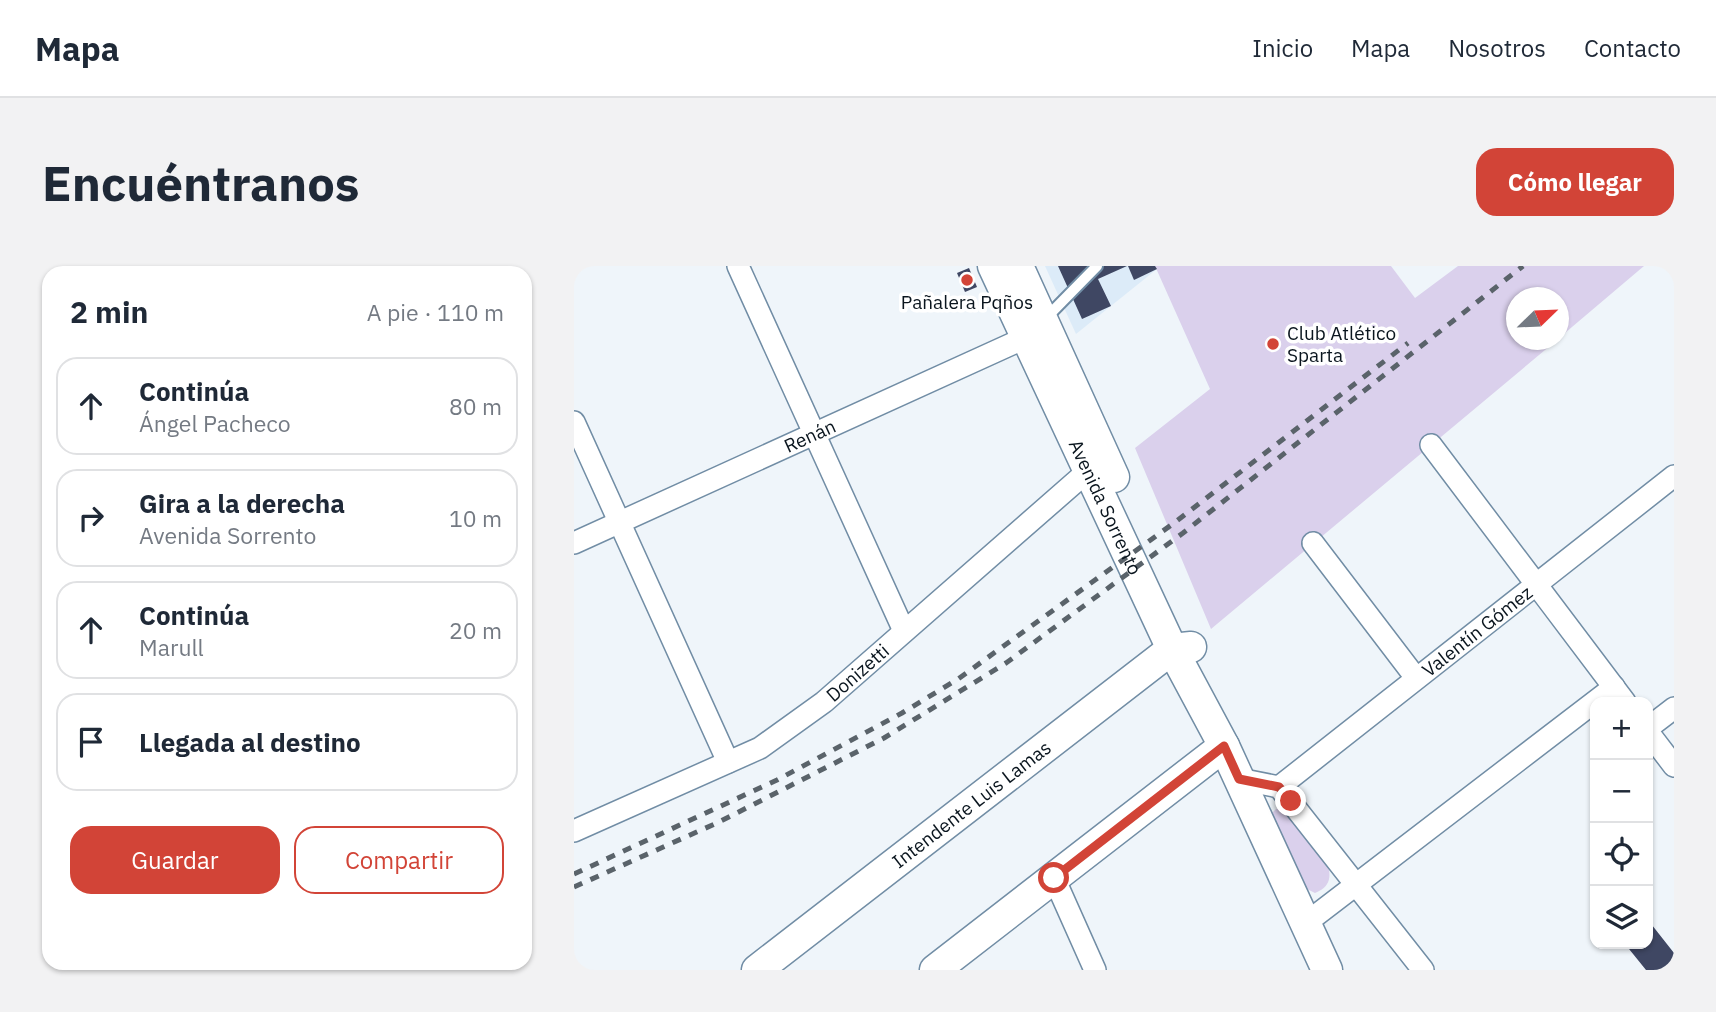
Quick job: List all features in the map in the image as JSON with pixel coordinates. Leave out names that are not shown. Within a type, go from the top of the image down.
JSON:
[{"type":"main road","name":"Avenida Sorrento","points":[[993,266],[1039,329]]},
{"type":"main road","name":"Avenida Sorrento","points":[[1024,269],[1039,329],[1097,463],[1328,970]]},
{"type":"main road","name":"Intendente Luis Lamas","points":[[757,970],[1182,648]]},
{"type":"main road","points":[[935,970],[1224,746]]},
{"type":"street","points":[[738,266],[904,631]]},
{"type":"street","name":"Renán","points":[[574,543],[1039,329]]},
{"type":"street","points":[[574,422],[728,762]]},
{"type":"street","points":[[1306,923],[1620,695],[1431,445]]},
{"type":"street","name":"Donizetti","points":[[574,831],[760,748],[824,702],[1097,463]]},
{"type":"street","name":"Valentín Gómez","points":[[1279,787],[1674,476]]},
{"type":"street","points":[[1313,543],[1416,678]]},
{"type":"street","points":[[1653,726],[1674,708]]},
{"type":"street","points":[[1653,737],[1674,766]]},
{"type":"street","points":[[1239,779],[1279,787],[1423,970]]},
{"type":"street","points":[[1054,878],[1095,970]]},
{"type":"lane","points":[[1039,329],[1097,266]]},
{"type":"shaded area","points":[[1045,266],[1155,266],[1157,269],[1076,334]]},
{"type":"shaded area","points":[[1155,266],[1391,266],[1415,298],[1458,266],[1644,266],[1569,330],[1569,287],[1506,287],[1506,350],[1545,350],[1211,629],[1135,448],[1210,389]]},
{"type":"shaded area","points":[[1276,809],[1284,809],[1327,863],[1328,881],[1320,891],[1315,893],[1303,887],[1271,814]]},
{"type":"building","points":[[1058,266],[1127,266],[1098,279],[1111,306],[1082,319]]},
{"type":"building","points":[[1128,266],[1155,266],[1157,269],[1134,280]]},
{"type":"building","points":[[969,268],[977,287],[965,292],[957,273]]},
{"type":"building","points":[[1653,926],[1674,953],[1674,970],[1646,970],[1629,949],[1653,949]]},
{"type":"railway","points":[[574,887],[719,822],[884,738],[1006,663],[1183,533],[1523,266]]},
{"type":"railway","points":[[574,874],[777,780],[902,713],[958,679],[1174,523],[1408,343]]},
{"type":"place","name":"Pañalera Pqños","points":[[967,280]]},
{"type":"place","name":"Club Atlético Sparta","points":[[1273,344]]},
{"type":"route","points":[[1054,878],[1224,746],[1239,779],[1279,787],[1291,801]]}]
